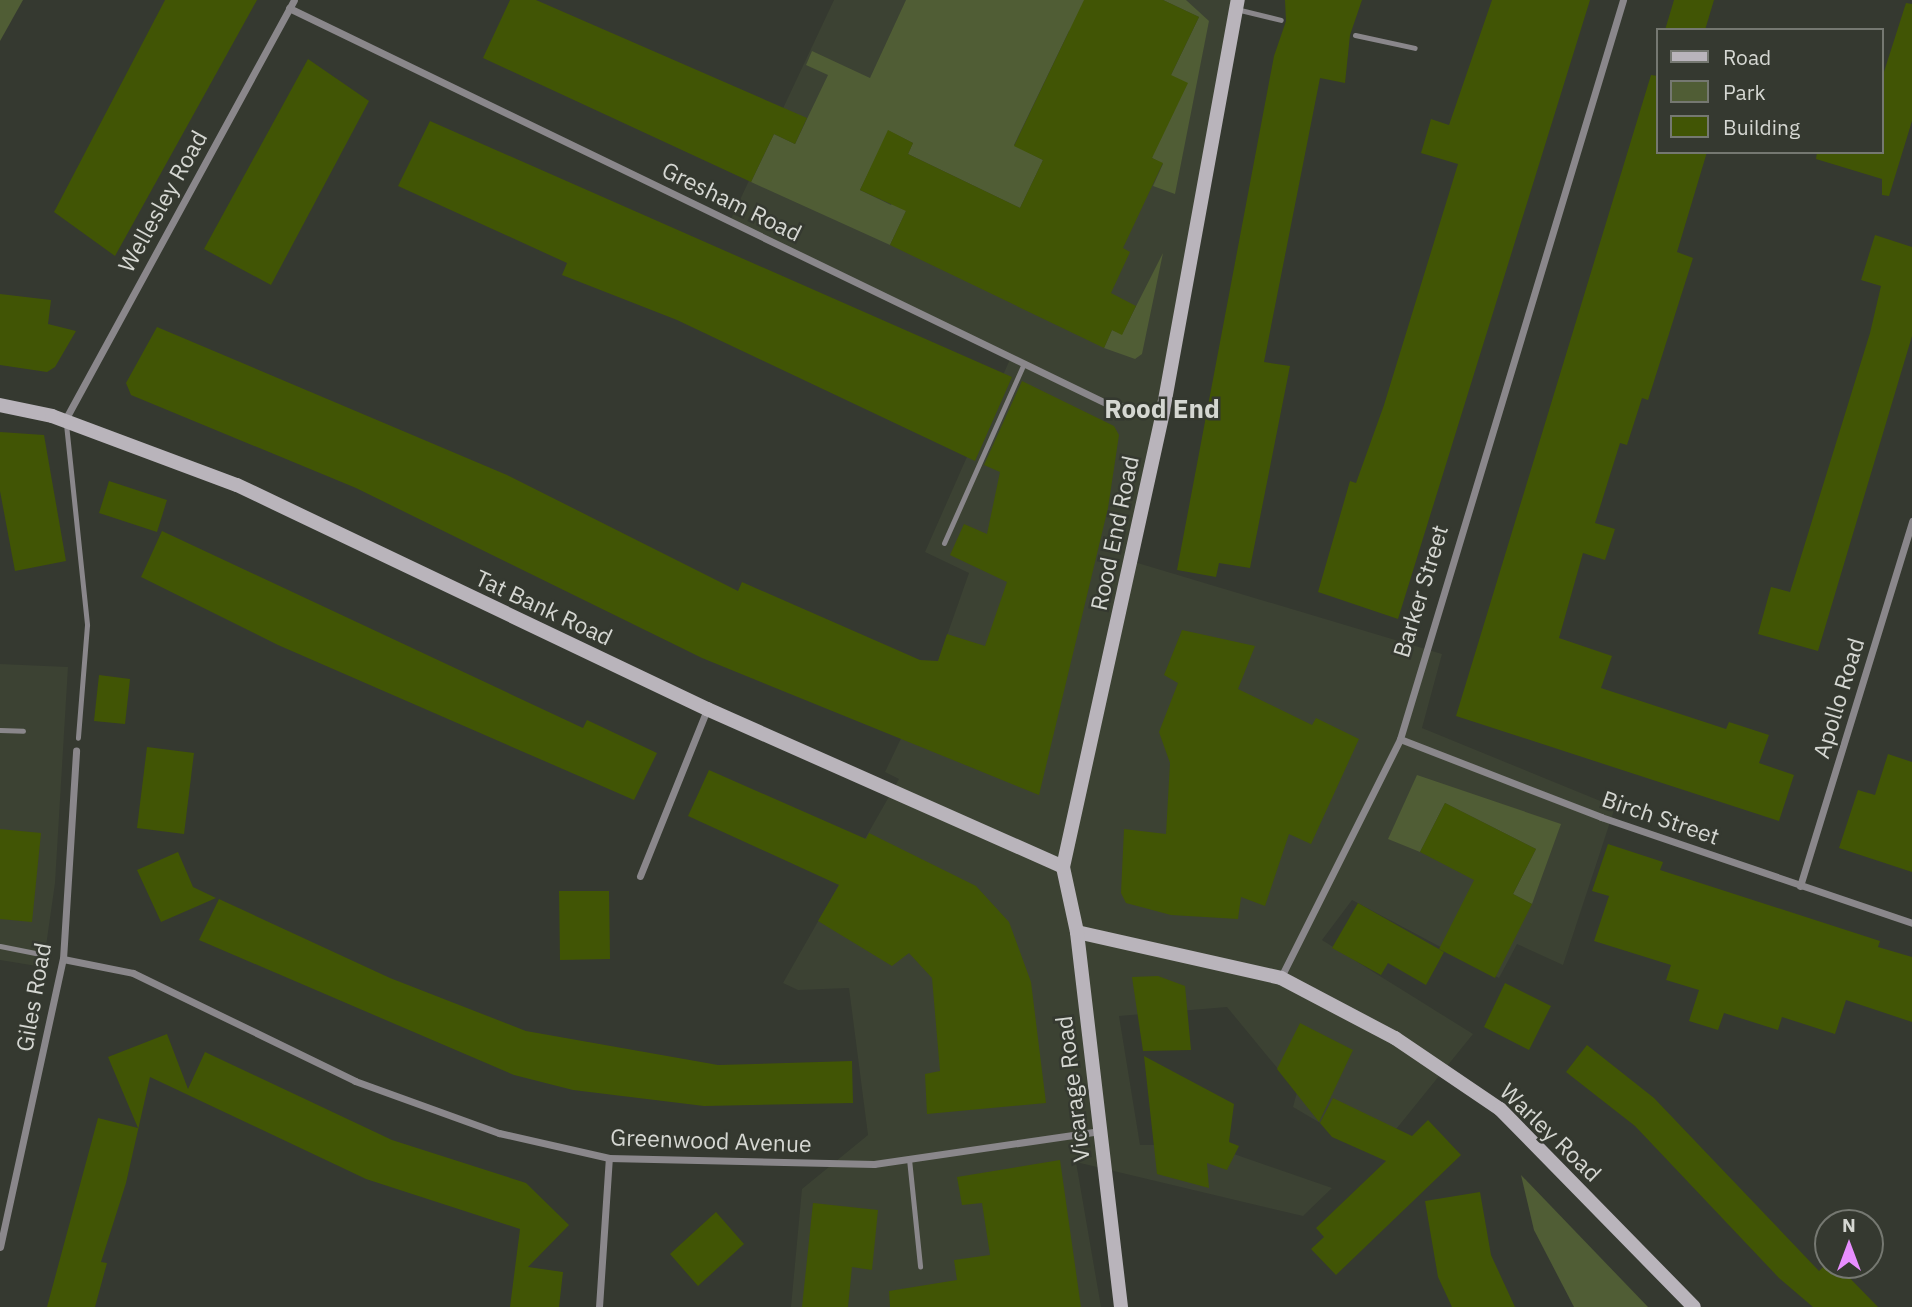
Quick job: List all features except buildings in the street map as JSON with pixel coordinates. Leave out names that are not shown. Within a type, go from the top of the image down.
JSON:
[{"type":"street","name":"Wellesley Road","points":[[65,420],[294,0]]},
{"type":"street","name":"Barker Street","points":[[1281,978],[1400,739],[1623,0]]},
{"type":"street","name":"Rood End Road","points":[[1063,867],[1163,411],[1237,5]]},
{"type":"street","name":"Gresham Road","points":[[289,8],[1110,405],[1163,411]]},
{"type":"street","name":"Tat Bank Road","points":[[0,405],[65,420],[237,485],[707,709],[1063,867]]},
{"type":"street","name":"Apollo Road","points":[[1800,886],[1912,521]]},
{"type":"street","points":[[640,876],[707,709]]},
{"type":"street","name":"Birch Street","points":[[1400,739],[1800,886],[1912,923]]},
{"type":"street","name":"Giles Road","points":[[0,1247],[63,959],[75,750]]},
{"type":"street","name":"Vicarage Road","points":[[1063,867],[1077,932],[1121,1307]]},
{"type":"street","points":[[1077,932],[1281,978]]},
{"type":"street","name":"Greenwood Avenue","points":[[63,959],[133,973],[355,1081],[499,1133],[609,1158],[874,1164],[1099,1132]]},
{"type":"street","name":"Warley Road","points":[[1281,978],[1395,1038],[1500,1109],[1694,1307]]},
{"type":"street","points":[[599,1307],[609,1158]]},
{"type":"lane","points":[[1237,5],[1281,20]]},
{"type":"lane","points":[[1355,34],[1415,48]]},
{"type":"lane","points":[[944,543],[1024,363]]},
{"type":"lane","points":[[65,420],[87,625],[78,738]]},
{"type":"lane","points":[[0,730],[23,731]]},
{"type":"lane","points":[[0,946],[40,954]]},
{"type":"lane","points":[[909,1159],[920,1266]]},
{"type":"shaded area","points":[[834,0],[1238,0],[1131,561],[1442,654],[1422,728],[1615,807],[1563,965],[1517,944],[1499,978],[1352,900],[1322,940],[1473,1034],[1397,1128],[1368,1151],[1293,1107],[1297,1092],[1227,1007],[1119,1016],[1140,1145],[1208,1145],[1332,1188],[1303,1216],[1076,1162],[1101,1307],[791,1307],[802,1189],[868,1135],[849,988],[798,990],[783,983],[899,779],[885,772],[938,661],[969,573],[925,552],[1011,357],[730,221]]},
{"type":"shaded area","points":[[0,664],[68,667],[55,883],[43,967],[0,960]]},
{"type":"green space","points":[[0,0],[23,0],[0,41]]},
{"type":"green space","points":[[906,0],[1127,0],[1069,31],[1014,145],[1043,160],[1020,208],[908,154],[913,143],[889,131],[860,190],[891,205],[900,187],[914,194],[890,245],[751,182],[774,134],[795,144],[828,75],[806,65],[812,51],[870,78]]},
{"type":"green space","points":[[1163,0],[1186,0],[1209,21],[1175,194],[1153,186],[1163,164],[1152,158],[1171,75],[1199,17]]},
{"type":"green space","points":[[1163,253],[1142,354],[1135,359],[1104,348],[1112,330],[1122,334]]},
{"type":"green space","points":[[1417,775],[1561,824],[1532,904],[1513,894],[1536,849],[1445,803],[1420,852],[1388,839]]},
{"type":"green space","points":[[1521,1175],[1648,1307],[1574,1307],[1534,1230]]},
{"type":"district","name":"Rood End","points":[[1162,409]]}]
